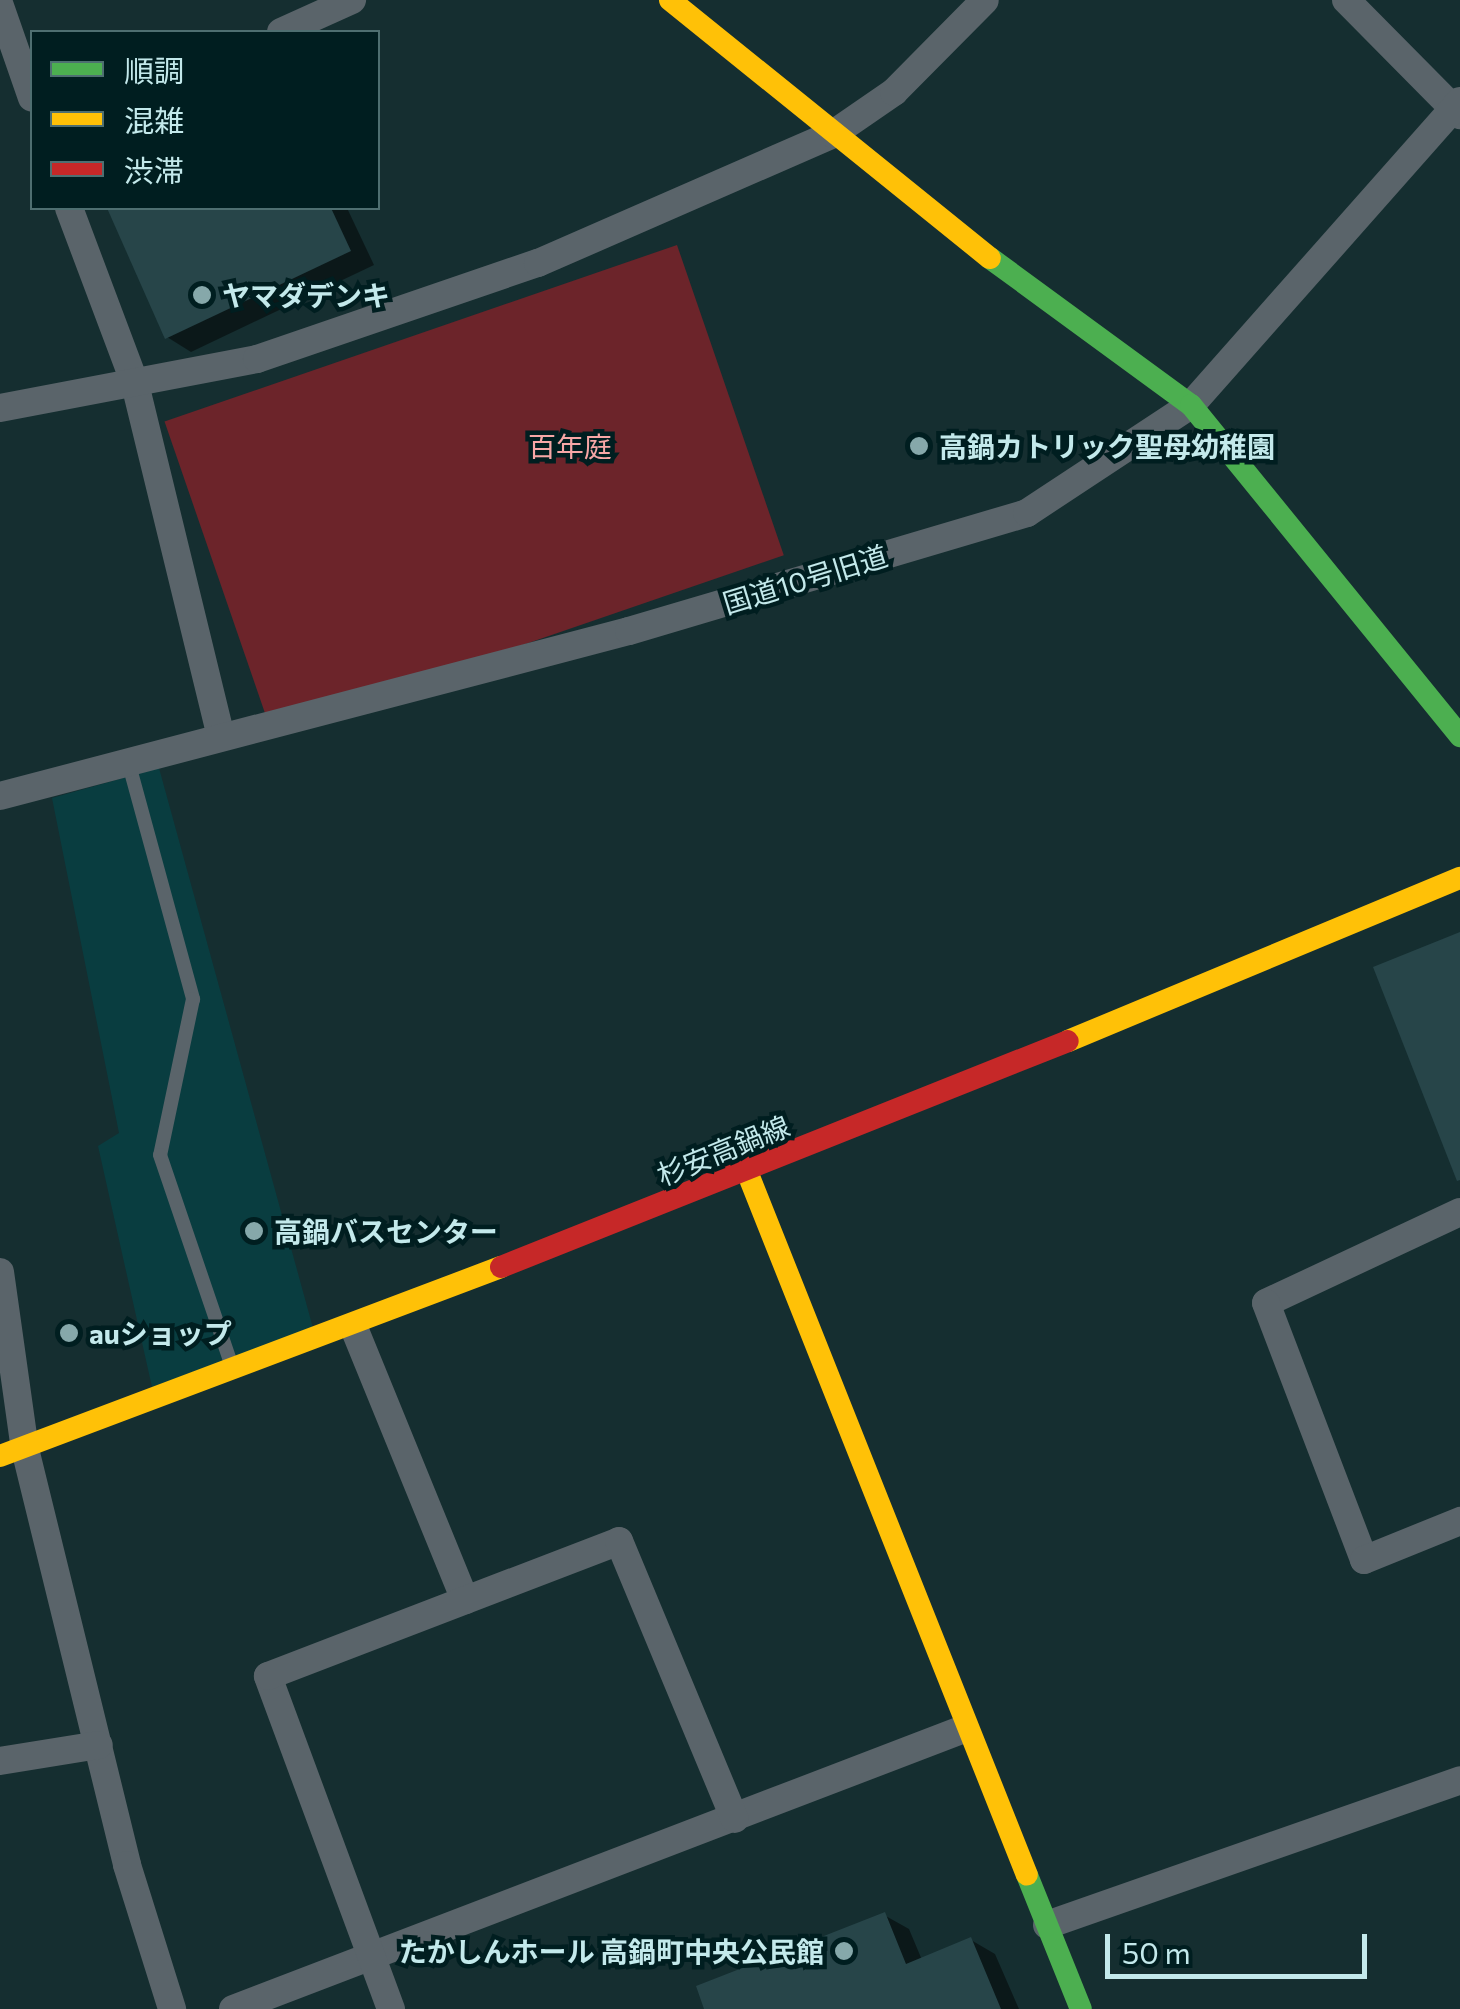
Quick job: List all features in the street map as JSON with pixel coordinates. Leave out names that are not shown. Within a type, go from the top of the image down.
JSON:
[{"type":"street","points":[[285,30],[352,0]]},
{"type":"street","points":[[670,0],[833,134],[1190,405],[1460,736]]},
{"type":"street","points":[[0,408],[258,359],[538,263],[833,134],[894,92],[986,0]]},
{"type":"street","points":[[1346,0],[1458,108]]},
{"type":"street","points":[[0,6],[30,92]]},
{"type":"street","name":"国道10号旧道","points":[[0,796],[629,632],[1027,513],[1190,405],[1458,108]]},
{"type":"street","points":[[70,210],[134,384],[221,736]]},
{"type":"street","name":"杉安高鍋線","points":[[13,1452],[354,1328],[748,1174],[1460,878]]},
{"type":"street","points":[[748,1174],[964,1729],[1081,2009]]},
{"type":"street","points":[[1460,1212],[1266,1303],[1364,1560],[1460,1521]]},
{"type":"street","points":[[0,1272],[13,1452],[172,2009]]},
{"type":"street","points":[[354,1328],[465,1600]]},
{"type":"street","points":[[391,2009],[268,1676],[619,1541],[734,1819]]},
{"type":"street","points":[[233,2009],[964,1729]]},
{"type":"street","points":[[0,1762],[99,1745]]},
{"type":"street","points":[[1047,1925],[1460,1780]]},
{"type":"lane","points":[[128,761],[193,999],[160,1155],[234,1372]]},
{"type":"shaded area","name":"高鍋バスセンター","points":[[159,768],[313,1328],[152,1387],[98,1146],[119,1133],[52,798]]},
{"type":"green space","name":"百年庭","points":[[677,245],[784,555],[271,732],[165,421]]},
{"type":"building","name":"ヤマダデンキ","points":[[108,210],[332,210],[351,251],[165,339]]},
{"type":"building","points":[[1460,932],[1460,1180],[1457,1181],[1373,967]]},
{"type":"building","name":"たかしんホール 高鍋町中央公民館","points":[[885,1912],[906,1964],[971,1937],[1001,2009],[704,2009],[696,1986]]},
{"type":"traffic: fast","points":[[990,258],[1191,405],[1460,736]]},
{"type":"traffic: fast","points":[[1027,1875],[1081,2009]]},
{"type":"traffic: slow","points":[[670,0],[990,258]]},
{"type":"traffic: slow","points":[[1068,1041],[1460,878]]},
{"type":"traffic: slow","points":[[748,1174],[1027,1875]]},
{"type":"traffic: slow","points":[[0,1456],[501,1267]]},
{"type":"traffic: jam","points":[[501,1267],[1068,1041]]},
{"type":"place","name":"ヤマダデンキ","points":[[202,295]]},
{"type":"place","name":"高鍋カトリック聖母幼稚園","points":[[919,446]]},
{"type":"place","name":"高鍋バスセンター","points":[[254,1231]]},
{"type":"place","name":"auショップ","points":[[69,1333]]},
{"type":"place","name":"たかしんホール 高鍋町中央公民館","points":[[844,1951]]}]
